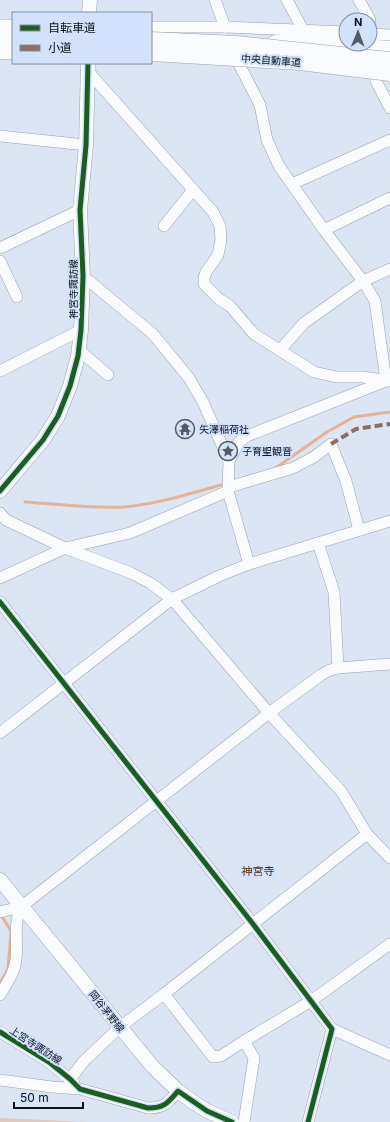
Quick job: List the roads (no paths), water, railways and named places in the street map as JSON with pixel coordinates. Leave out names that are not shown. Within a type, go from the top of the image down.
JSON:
[{"type":"highway","points":[[0,38],[12,38]]},
{"type":"highway","name":"中央自動車道","points":[[152,40],[236,44],[390,60]]},
{"type":"highway","points":[[236,44],[307,42],[390,49]]},
{"type":"highway","points":[[0,52],[12,51]]},
{"type":"highway","name":"中央自動車道","points":[[152,53],[300,62],[383,77]]},
{"type":"main road","points":[[89,12],[90,0]]},
{"type":"main road","name":"神宮寺諏訪線","points":[[0,491],[43,440],[58,416],[75,370],[81,330],[83,276],[80,210],[86,146],[88,66]]},
{"type":"main road","name":"岡谷茅野線","points":[[0,880],[153,1067],[178,1091],[207,1111],[232,1122]]},
{"type":"street","points":[[215,0],[225,28]]},
{"type":"street","points":[[287,0],[303,30]]},
{"type":"street","points":[[359,0],[366,12]]},
{"type":"street","points":[[0,25],[12,25]]},
{"type":"street","points":[[152,27],[338,32]]},
{"type":"street","points":[[378,34],[390,35]]},
{"type":"street","points":[[239,64],[260,105],[267,140],[279,166],[324,230],[363,281],[375,301],[388,381]]},
{"type":"street","points":[[88,66],[93,77],[213,212],[220,226],[221,240],[218,255],[206,272],[204,284],[219,299],[230,306],[254,334],[314,372],[336,377],[363,377],[388,381]]},
{"type":"street","points":[[383,77],[390,108]]},
{"type":"street","points":[[0,136],[86,146]]},
{"type":"street","points":[[292,184],[390,140]]},
{"type":"street","points":[[164,226],[193,190]]},
{"type":"street","points":[[324,230],[390,198]]},
{"type":"street","points":[[0,248],[80,210]]},
{"type":"street","points":[[0,261],[18,297]]},
{"type":"street","points":[[280,350],[304,323],[363,281],[390,269]]},
{"type":"street","points":[[83,276],[153,334],[172,356],[189,378],[203,402],[229,461]]},
{"type":"street","points":[[0,371],[81,330]]},
{"type":"street","points":[[79,350],[108,376]]},
{"type":"street","points":[[249,564],[228,489],[229,461],[239,442],[247,436],[388,381]]},
{"type":"street","points":[[0,578],[65,548],[130,534],[228,489],[293,468],[314,457],[331,444],[346,481],[359,530]]},
{"type":"street","points":[[0,513],[6,520],[65,548],[131,572],[150,583],[172,599],[269,713],[341,790],[367,834],[390,858]]},
{"type":"street","points":[[0,733],[172,599],[219,576],[249,564],[390,521]]},
{"type":"street","points":[[318,543],[334,592],[338,668]]},
{"type":"street","points":[[0,602],[253,924],[332,1029],[390,1055]]},
{"type":"street","points":[[0,912],[21,907],[269,713],[321,675],[338,668],[390,664]]},
{"type":"street","points":[[70,1079],[84,1061],[120,1027],[367,834]]},
{"type":"street","points":[[0,995],[14,971],[16,958],[16,917],[21,907]]},
{"type":"street","points":[[164,994],[213,1057],[220,1056],[311,1001],[390,944]]},
{"type":"street","points":[[308,1122],[332,1029]]},
{"type":"street","name":"上宮寺諏訪線","points":[[0,1032],[49,1062],[70,1079],[80,1090]]},
{"type":"street","points":[[244,1041],[254,1058],[244,1122]]},
{"type":"street","points":[[0,1080],[80,1090],[148,1108],[159,1108],[167,1104],[178,1091]]},
{"type":"waterway","points":[[277,467],[327,432],[354,417],[390,412]]},
{"type":"waterway","points":[[25,502],[87,507],[136,506],[221,485]]},
{"type":"waterway","points":[[0,984],[8,969],[11,931],[1,915]]},
{"type":"place","name":"矢澤稲荷社","points":[[185,429]]},
{"type":"place","name":"子育聖観音","points":[[228,451]]},
{"type":"district","name":"神宮寺","points":[[258,871]]}]
